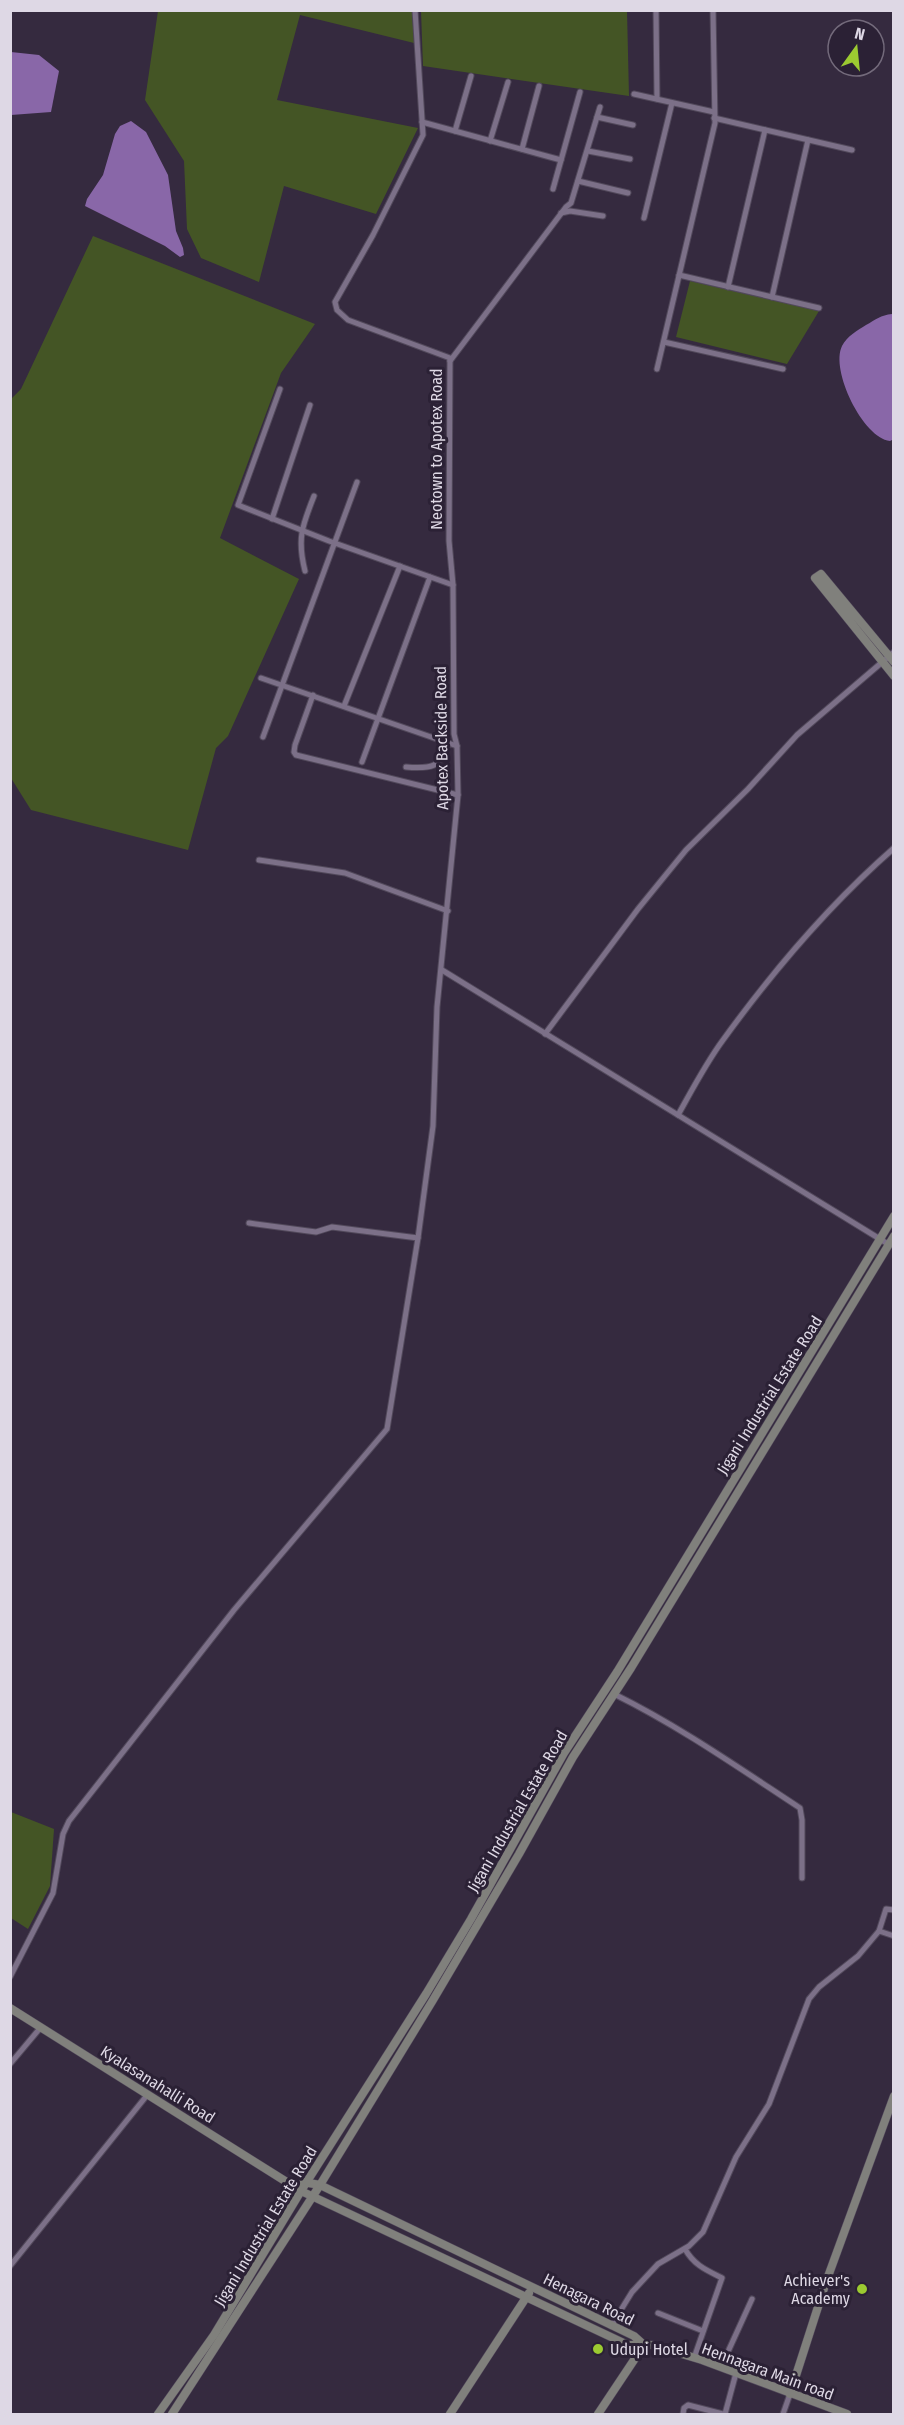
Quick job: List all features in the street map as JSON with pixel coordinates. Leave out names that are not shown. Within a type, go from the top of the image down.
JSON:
[{"type":"main road","points":[[818,576],[889,658],[894,676]]},
{"type":"main road","name":"Jigani Industrial Estate Road","points":[[158,2415],[214,2335],[301,2191],[431,1985],[564,1753],[617,1672],[894,1216]]},
{"type":"main road","name":"Jigani Industrial Estate Road","points":[[172,2415],[320,2185],[478,1925],[573,1757],[632,1668],[894,1236]]},
{"type":"main road","name":"Kyalasanahalli Road","points":[[10,2008],[301,2191]]},
{"type":"main road","points":[[790,2394],[826,2282],[890,2117],[894,2096]]},
{"type":"main road","points":[[291,2183],[308,2181]]},
{"type":"main road","name":"Henagara Road","points":[[308,2181],[534,2287],[634,2336],[644,2344]]},
{"type":"main road","name":"Henagara Road","points":[[301,2191],[628,2345],[644,2344]]},
{"type":"main road","points":[[450,2415],[534,2287]]},
{"type":"main road","points":[[598,2415],[644,2344]]},
{"type":"main road","name":"Hennagara Main road","points":[[644,2344],[721,2367],[847,2415]]},
{"type":"street","points":[[415,10],[423,135],[373,235],[335,302],[337,310],[348,320],[450,360],[561,213],[571,203],[600,107]]},
{"type":"street","points":[[656,10],[657,99]]},
{"type":"street","points":[[657,369],[714,115],[713,10]]},
{"type":"street","points":[[455,131],[471,76]]},
{"type":"street","points":[[490,141],[508,82]]},
{"type":"street","points":[[522,149],[539,86]]},
{"type":"street","points":[[552,189],[580,92]]},
{"type":"street","points":[[633,94],[765,130],[852,150]]},
{"type":"street","points":[[644,218],[672,103]]},
{"type":"street","points":[[597,117],[633,125]]},
{"type":"street","points":[[422,122],[561,160]]},
{"type":"street","points":[[728,287],[765,130]]},
{"type":"street","points":[[772,297],[808,140]]},
{"type":"street","points":[[588,151],[630,159]]},
{"type":"street","points":[[578,181],[628,193]]},
{"type":"street","points":[[561,213],[570,211],[603,216]]},
{"type":"street","points":[[679,275],[819,308]]},
{"type":"street","points":[[664,342],[783,369]]},
{"type":"street","name":"Neotown to Apotex Road","points":[[449,541],[450,360]]},
{"type":"street","points":[[280,389],[238,505],[334,543],[453,585]]},
{"type":"street","points":[[272,519],[310,405]]},
{"type":"street","points":[[263,737],[357,482]]},
{"type":"street","points":[[305,571],[300,548],[301,530],[314,496]]},
{"type":"street","name":"Apotex Backside Road","points":[[10,1977],[53,1893],[63,1834],[69,1821],[234,1610],[387,1430],[418,1238],[433,1126],[437,1007],[458,795],[457,746],[454,734],[453,585],[449,541]]},
{"type":"street","points":[[344,706],[400,566]]},
{"type":"street","points":[[362,762],[430,577]]},
{"type":"street","points":[[545,1034],[638,909],[686,850],[748,789],[796,735],[889,658]]},
{"type":"street","points":[[261,678],[457,746]]},
{"type":"street","points":[[313,695],[295,746],[296,755],[458,795]]},
{"type":"street","points":[[406,767],[428,767],[440,762],[446,753],[448,743]]},
{"type":"street","points":[[678,1114],[722,1041],[786,960],[858,880],[894,848]]},
{"type":"street","points":[[259,860],[345,873],[448,911]]},
{"type":"street","points":[[442,970],[888,1244]]},
{"type":"street","points":[[249,1223],[316,1232],[332,1227],[418,1238]]},
{"type":"street","points":[[614,1694],[643,1708],[710,1749],[800,1808],[802,1878]]},
{"type":"street","points":[[611,2326],[632,2292],[658,2264],[685,2249],[703,2232],[736,2157],[769,2104],[808,1999],[819,1987],[853,1961],[879,1931],[886,1909],[894,1910]]},
{"type":"street","points":[[879,1931],[894,1936]]},
{"type":"street","points":[[10,2064],[41,2027]]},
{"type":"street","points":[[10,2266],[148,2094]]},
{"type":"street","points":[[685,2249],[691,2260],[699,2267],[722,2278],[693,2358]]},
{"type":"street","points":[[721,2367],[752,2299]]},
{"type":"street","points":[[658,2313],[703,2331]]},
{"type":"street","points":[[683,2415],[684,2408],[688,2404],[724,2415],[736,2373]]},
{"type":"street","points":[[783,2415],[790,2394]]},
{"type":"green space","points":[[158,11],[412,11],[414,43],[300,15],[277,100],[418,128],[376,214],[284,186],[259,282],[201,258],[187,229],[184,161],[145,100]]},
{"type":"green space","points":[[421,11],[627,11],[629,96],[423,66]]},
{"type":"green space","points":[[93,236],[315,324],[281,373],[220,538],[299,579],[228,736],[216,748],[188,850],[31,810],[11,778],[11,399],[21,389]]},
{"type":"green space","points":[[690,281],[819,311],[787,364],[676,337]]},
{"type":"green space","points":[[11,1812],[54,1829],[50,1886],[28,1929],[11,1918]]},
{"type":"shaded area","points":[[11,52],[39,55],[59,71],[51,112],[11,115]]},
{"type":"shaded area","points":[[131,121],[146,132],[168,175],[176,231],[183,248],[184,255],[180,257],[165,246],[85,206],[103,175],[115,134],[120,126]]},
{"type":"shaded area","points":[[892,314],[894,317],[894,439],[890,441],[880,437],[869,428],[851,401],[841,371],[840,357],[842,346],[853,334],[878,318]]},
{"type":"place","name":"Achiever's Academy","points":[[862,2289]]},
{"type":"place","name":"Udupi Hotel","points":[[598,2349]]}]
